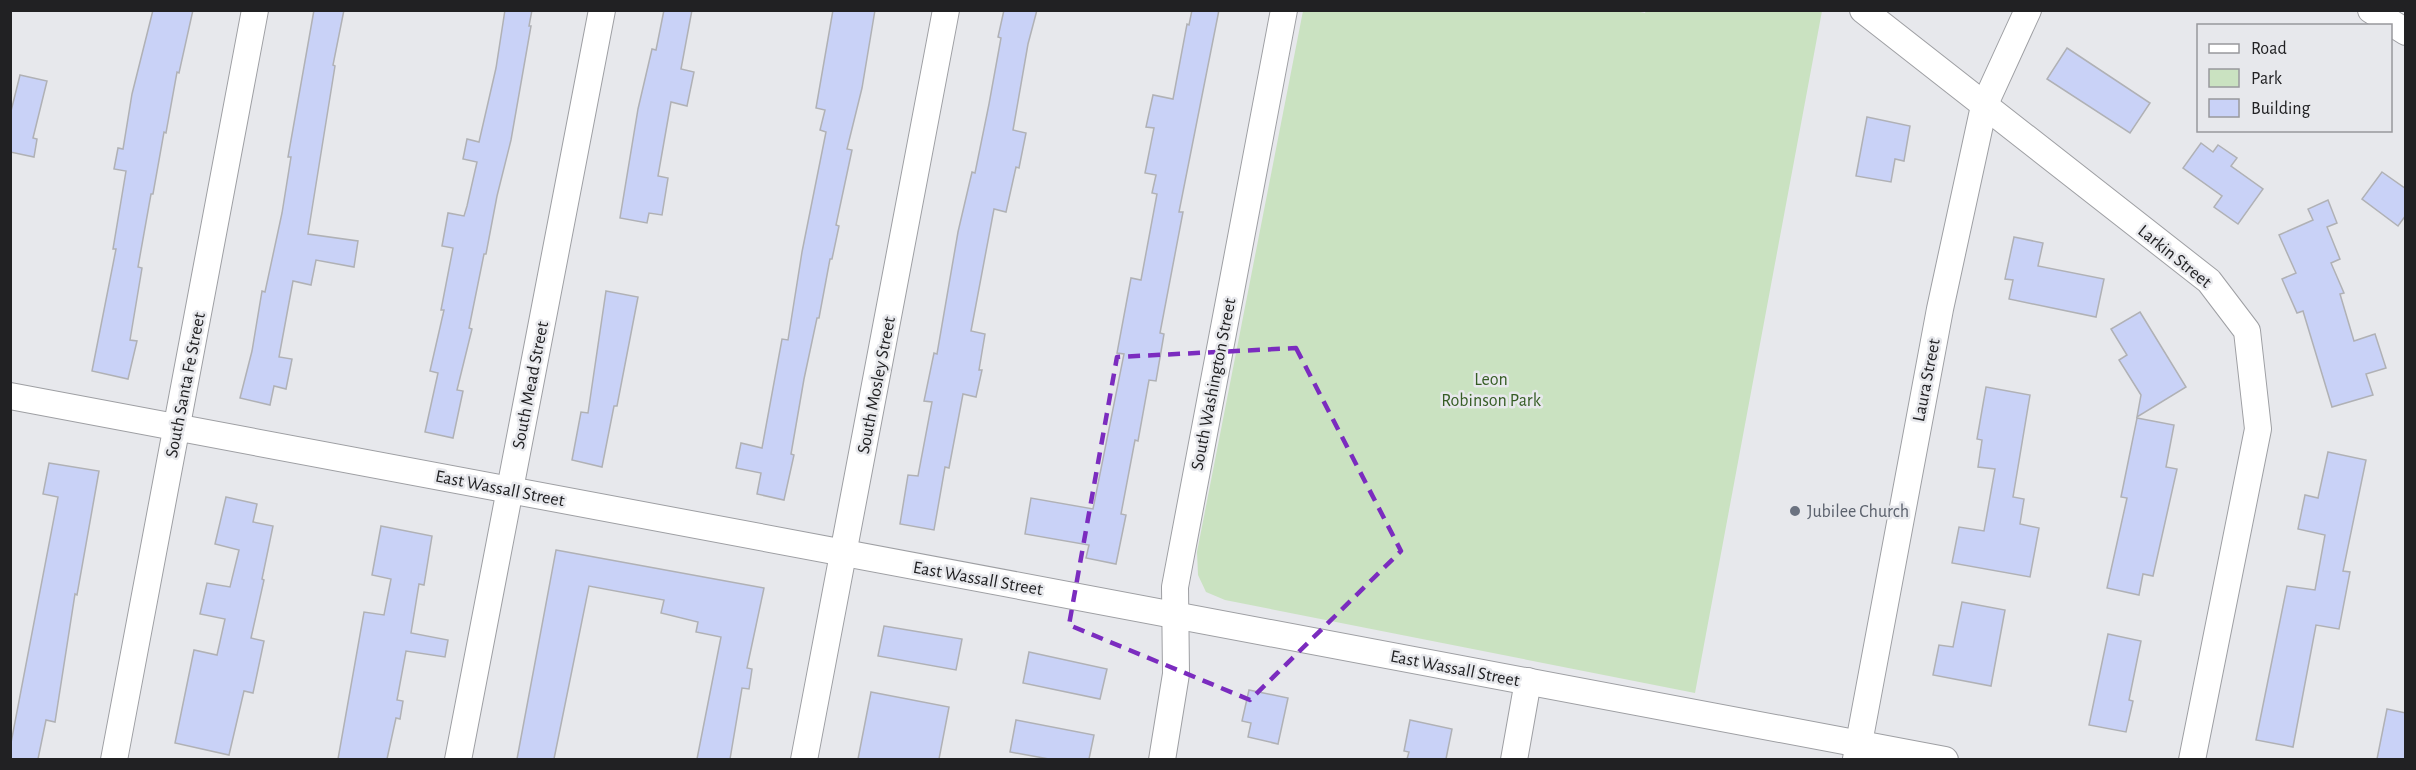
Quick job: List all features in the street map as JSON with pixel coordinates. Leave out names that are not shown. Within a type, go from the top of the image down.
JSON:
[{"type":"street","name":"South Santa Fe Street","points":[[114,759],[255,10]]},
{"type":"street","name":"South Mead Street","points":[[458,759],[602,10]]},
{"type":"street","name":"South Mosley Street","points":[[804,759],[946,10]]},
{"type":"street","name":"South Washington Street","points":[[1162,759],[1176,674],[1175,586],[1284,10]]},
{"type":"street","name":"Larkin Street","points":[[1863,10],[2209,281],[2247,331],[2258,429],[2192,759]]},
{"type":"street","name":"Laura Street","points":[[1857,751],[1940,309],[1984,106],[2028,10]]},
{"type":"street","points":[[2371,10],[2403,24]]},
{"type":"street","name":"East Wassall Street","points":[[10,396],[1528,681],[1857,751],[1946,759]]},
{"type":"street","points":[[1514,759],[1528,681]]},
{"type":"highlighted area","points":[[1296,348],[1401,551],[1250,700],[1069,625],[1117,357]]},
{"type":"green space","name":"Leon Robinson Park","points":[[1631,10],[1645,13],[1646,10],[1822,11],[1695,693],[1225,600],[1206,592],[1198,575],[1197,552],[1303,11]]},
{"type":"building","points":[[153,10],[193,10],[179,73],[177,72],[166,133],[164,132],[138,267],[142,268],[130,340],[137,341],[128,379],[92,371],[116,249],[113,249],[126,171],[114,169],[118,148],[123,149],[132,94]]},
{"type":"building","points":[[314,10],[344,10],[333,65],[335,66],[308,234],[358,241],[354,267],[316,260],[311,285],[293,281],[279,357],[292,359],[286,389],[274,386],[270,405],[240,398],[252,351],[262,291],[265,292],[282,213],[291,157],[288,157]]},
{"type":"building","points":[[505,10],[532,10],[529,26],[531,26],[511,140],[486,254],[484,254],[469,328],[472,329],[457,390],[463,391],[453,438],[425,432],[438,373],[430,371],[444,310],[441,310],[453,248],[442,246],[448,213],[464,216],[467,206],[477,162],[463,159],[467,139],[479,142],[496,68]]},
{"type":"building","points":[[664,10],[692,10],[681,69],[694,72],[687,106],[671,102],[658,176],[668,178],[662,215],[649,213],[647,223],[620,218],[638,109],[652,49],[656,50]]},
{"type":"building","points":[[833,10],[875,10],[862,88],[847,149],[852,150],[836,225],[839,226],[804,379],[791,454],[794,455],[784,500],[757,494],[761,473],[736,468],[741,443],[762,448],[782,339],[788,340],[802,252],[826,132],[820,130],[825,110],[816,108]]},
{"type":"building","points":[[1004,10],[1037,10],[1028,44],[1013,130],[1026,133],[1019,168],[1016,167],[1006,212],[994,209],[971,331],[985,334],[979,370],[982,370],[976,397],[963,394],[949,468],[945,467],[934,530],[900,524],[908,475],[918,476],[932,402],[924,401],[934,353],[937,354],[958,232],[972,172],[975,173],[1001,38],[998,37]]},
{"type":"building","points":[[1192,10],[1219,10],[1179,212],[1183,212],[1160,333],[1164,334],[1156,381],[1149,380],[1138,441],[1135,440],[1121,514],[1126,515],[1116,564],[1086,558],[1089,545],[1025,534],[1031,498],[1093,509],[1124,354],[1117,353],[1131,278],[1141,280],[1157,194],[1152,193],[1156,175],[1145,173],[1154,128],[1146,127],[1153,95],[1173,99],[1187,24],[1189,25]]},
{"type":"building","points":[[2067,48],[2150,103],[2130,133],[2047,79]]},
{"type":"building","points":[[20,75],[47,81],[33,138],[37,139],[34,157],[10,152],[10,115]]},
{"type":"building","points":[[1867,117],[1910,126],[1904,161],[1895,159],[1891,182],[1856,176]]},
{"type":"building","points":[[2201,143],[2213,152],[2218,145],[2237,158],[2231,166],[2263,189],[2238,224],[2214,207],[2222,196],[2183,168]]},
{"type":"building","points":[[2382,172],[2406,189],[2406,215],[2398,226],[2362,199]]},
{"type":"building","points":[[2328,200],[2337,223],[2327,227],[2340,259],[2331,263],[2344,293],[2340,294],[2354,341],[2375,334],[2386,368],[2366,374],[2373,395],[2332,407],[2303,311],[2297,313],[2282,279],[2296,273],[2279,235],[2313,220],[2308,209]]},
{"type":"building","points":[[2014,237],[2043,243],[2038,266],[2104,279],[2096,317],[2009,299],[2013,280],[2005,279]]},
{"type":"building","points":[[606,291],[638,297],[617,406],[614,406],[602,467],[572,460],[581,412],[588,413]]},
{"type":"building","points":[[2140,312],[2186,387],[2137,417],[2141,395],[2119,360],[2127,355],[2111,329]]},
{"type":"building","points":[[1986,387],[2030,395],[2013,497],[2024,499],[2020,524],[2039,528],[2030,577],[1952,563],[1959,527],[1984,531],[1995,469],[1978,467],[1982,440],[1977,439]]},
{"type":"building","points":[[2137,418],[2174,425],[2166,467],[2177,469],[2153,576],[2143,574],[2139,595],[2107,588],[2127,498],[2121,497]]},
{"type":"building","points":[[2328,452],[2366,460],[2343,571],[2350,572],[2339,629],[2316,625],[2293,747],[2256,740],[2287,586],[2315,590],[2325,535],[2298,529],[2305,495],[2318,498]]},
{"type":"building","points":[[49,463],[99,471],[77,595],[75,594],[55,722],[46,720],[38,759],[10,759],[10,748],[58,497],[43,494]]},
{"type":"building","points":[[226,497],[257,504],[253,522],[273,526],[251,638],[264,641],[253,693],[244,691],[229,755],[175,743],[194,650],[217,655],[225,619],[200,614],[207,583],[230,587],[239,550],[215,544]]},
{"type":"building","points":[[381,526],[432,536],[424,585],[419,584],[411,633],[448,640],[445,657],[406,651],[397,700],[403,701],[400,719],[396,718],[387,759],[338,759],[364,612],[384,615],[391,579],[372,575]]},
{"type":"building","points":[[556,550],[764,588],[747,668],[752,669],[749,689],[742,688],[730,759],[697,759],[721,637],[696,632],[698,622],[661,613],[664,600],[589,586],[554,759],[517,759]]},
{"type":"building","points":[[1962,602],[2005,610],[1991,686],[1933,675],[1939,645],[1953,647]]},
{"type":"building","points":[[884,626],[962,639],[956,670],[878,656]]},
{"type":"building","points":[[2108,634],[2141,641],[2129,700],[2133,701],[2126,732],[2089,725]]},
{"type":"building","points":[[1029,652],[1107,669],[1100,699],[1023,683]]},
{"type":"building","points":[[1249,690],[1288,698],[1278,744],[1248,737],[1251,723],[1242,721]]},
{"type":"building","points":[[871,692],[949,707],[939,759],[858,759]]},
{"type":"building","points":[[2387,709],[2406,713],[2406,759],[2377,759]]},
{"type":"building","points":[[1016,720],[1094,735],[1089,759],[1049,759],[1010,752]]},
{"type":"building","points":[[1410,720],[1452,729],[1446,759],[1407,759],[1409,752],[1404,751]]},
{"type":"place","name":"Jubilee Church","points":[[1795,511]]}]
